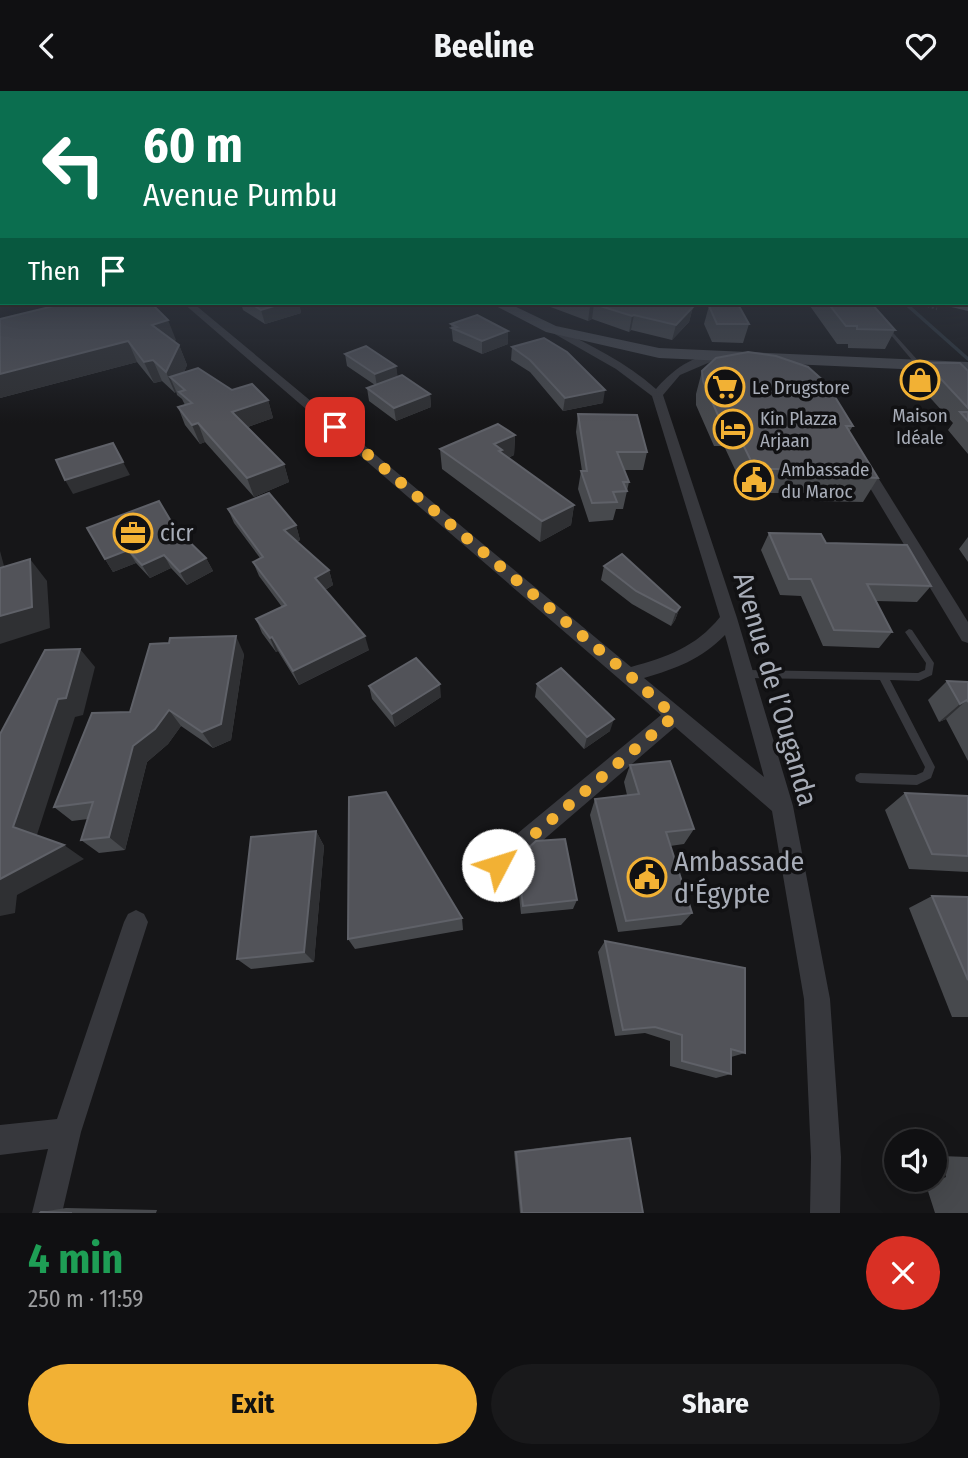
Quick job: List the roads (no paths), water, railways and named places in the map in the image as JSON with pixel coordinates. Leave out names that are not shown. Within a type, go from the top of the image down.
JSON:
[{"type":"main road","points":[[528,318],[551,329],[637,350],[711,358],[964,367]]},
{"type":"street","points":[[206,318],[782,806]]},
{"type":"street","points":[[551,329],[617,365],[657,395],[676,373],[711,358]]},
{"type":"street","points":[[802,360],[813,378]]},
{"type":"street","name":"Avenue de l’Ouganda","points":[[657,395],[729,618],[782,806],[817,999],[826,1157],[825,1213]]},
{"type":"street","points":[[853,448],[968,636]]},
{"type":"street","points":[[629,675],[694,653],[714,640],[729,618]]},
{"type":"street","points":[[498,865],[674,716]]},
{"type":"street","points":[[47,1213],[66,1132],[136,922]]},
{"type":"street","points":[[0,1140],[66,1132]]},
{"type":"lane","points":[[881,320],[919,365]]},
{"type":"lane","points":[[745,674],[919,677],[929,672],[930,663],[909,632]]},
{"type":"lane","points":[[860,778],[917,780],[927,775],[930,767],[883,676]]},
{"type":"waterway","points":[[922,318],[968,359]]},
{"type":"place","name":"Maison Idéale","points":[[920,380]]},
{"type":"place","name":"Le Drugstore","points":[[725,387]]},
{"type":"place","name":"Kin Plazza Arjaan","points":[[733,429]]},
{"type":"place","name":"Ambassade du Maroc","points":[[754,480]]},
{"type":"place","name":"cicr","points":[[133,533]]},
{"type":"place","name":"Ambassade d'Égypte","points":[[647,877]]}]
